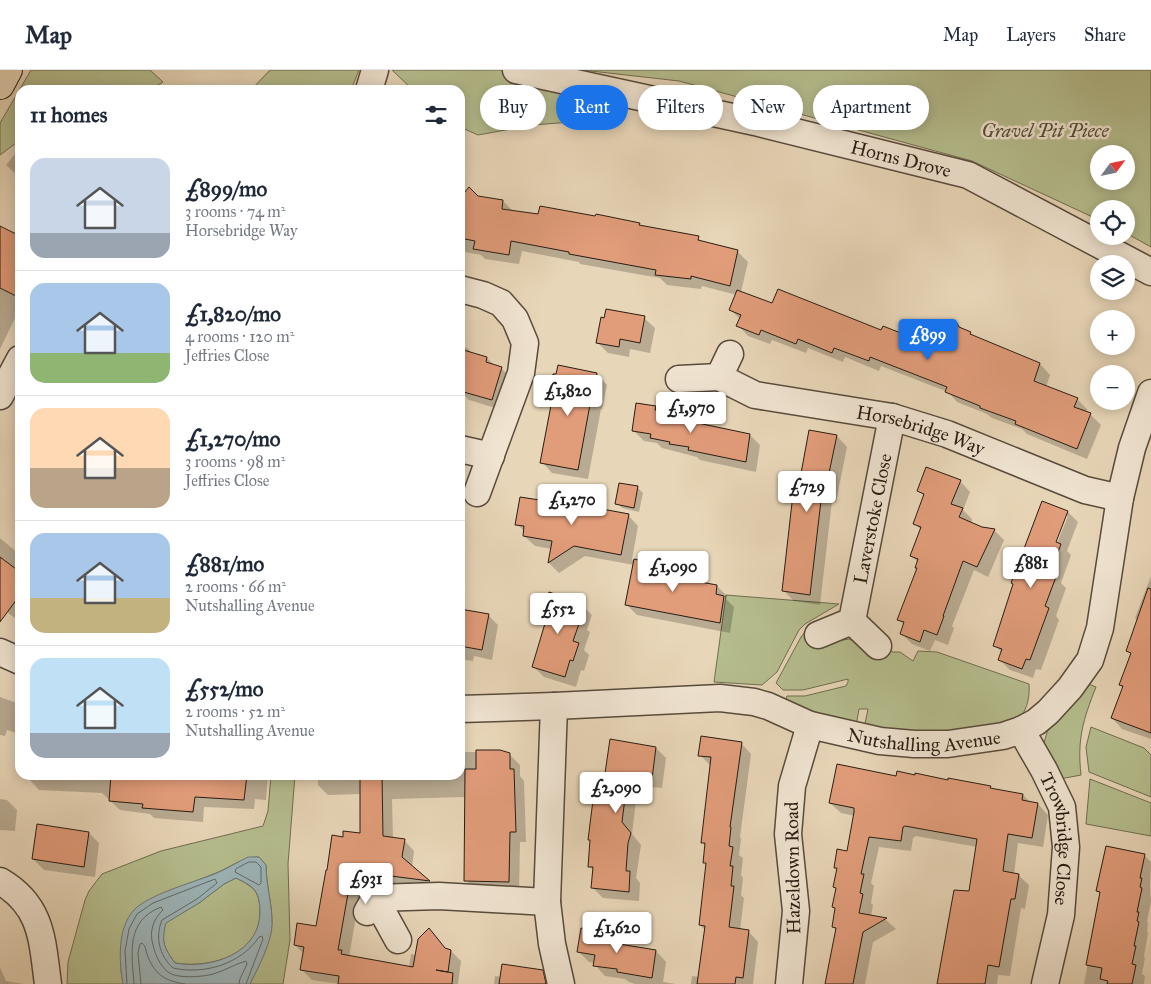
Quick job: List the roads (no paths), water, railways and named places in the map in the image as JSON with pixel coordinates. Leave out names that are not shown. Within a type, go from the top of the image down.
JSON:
[{"type":"main road","points":[[0,85],[8,70]]},
{"type":"street","points":[[370,85],[375,70]]},
{"type":"street","name":"Horns Drove","points":[[516,70],[755,122],[968,176],[1151,272]]},
{"type":"street","points":[[465,290],[483,295],[501,303],[515,319],[525,342],[520,373],[477,493]]},
{"type":"street","name":"Horsebridge Way","points":[[679,379],[724,365],[755,395],[892,417],[946,434],[1085,490],[1120,498]]},
{"type":"street","points":[[0,396],[15,368]]},
{"type":"street","name":"Nutshalling Avenue","points":[[465,709],[720,698],[754,702],[768,706],[810,725],[872,740],[914,744],[948,744],[1003,736],[1021,730],[1036,722],[1048,712],[1070,688],[1090,660],[1100,628],[1120,498],[1132,448],[1151,393]]},
{"type":"street","name":"Laverstoke Close","points":[[852,621],[892,417]]},
{"type":"street","points":[[465,450],[491,456]]},
{"type":"street","points":[[818,635],[852,621],[878,646]]},
{"type":"street","points":[[0,652],[15,659]]},
{"type":"street","points":[[554,706],[546,902],[552,944],[561,984]]},
{"type":"street","name":"Hazeldown Road","points":[[789,984],[796,911],[788,834],[792,786],[810,725]]},
{"type":"street","name":"Trowbridge Close","points":[[1021,730],[1044,770],[1062,807],[1066,847],[1061,915],[1045,984]]},
{"type":"street","points":[[0,881],[18,895],[32,910],[41,929],[48,984]]},
{"type":"street","points":[[398,940],[371,905],[439,896],[546,902]]},
{"type":"water","points":[[248,857],[259,857],[266,865],[272,915],[272,929],[268,945],[250,984],[123,984],[120,956],[122,936],[128,917],[134,910],[150,899],[217,873]],"holes":[[[236,878],[251,886],[258,897],[260,909],[258,924],[253,937],[232,955],[218,961],[204,964],[175,963],[164,944],[166,923],[199,903],[224,884]]]},
{"type":"park label","name":"Gravel Pit Piece","points":[[1045,130]]}]
